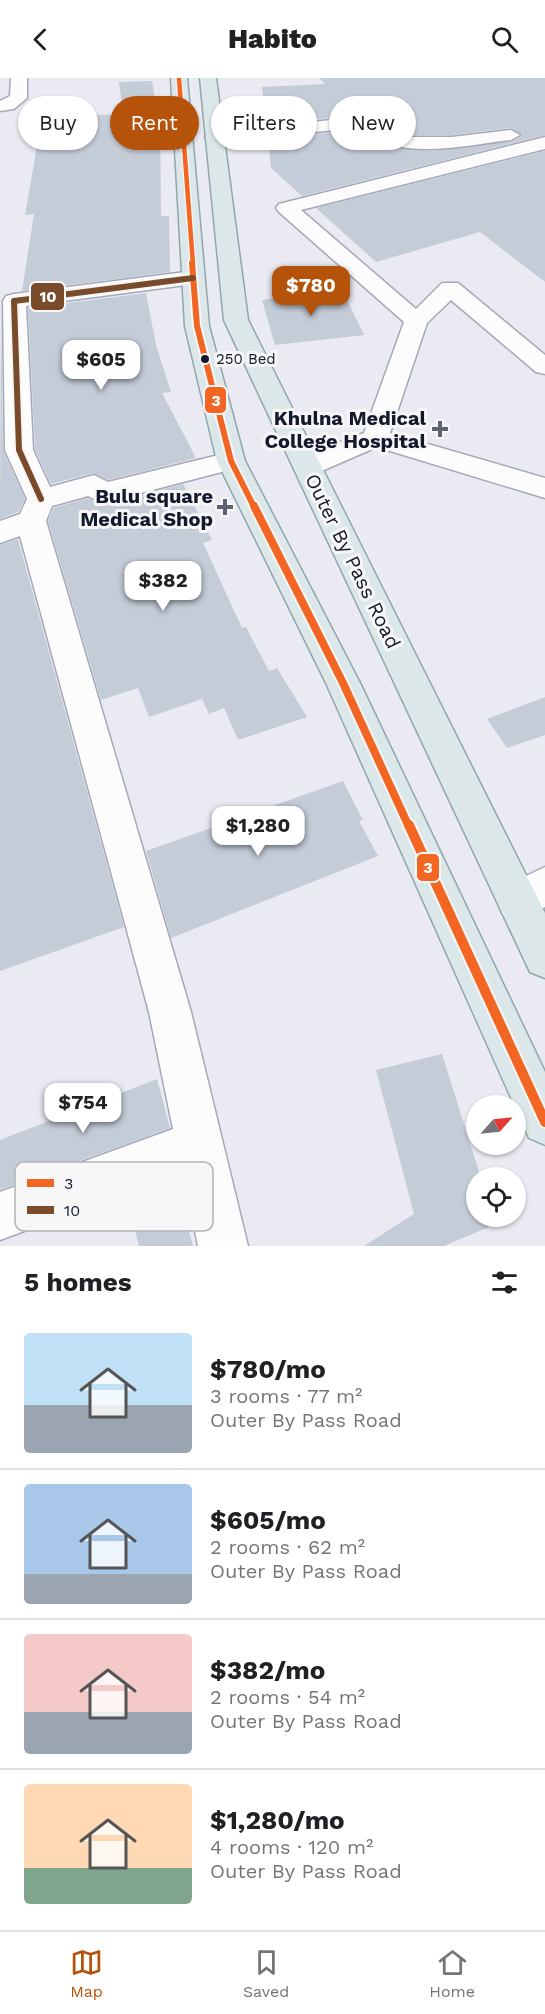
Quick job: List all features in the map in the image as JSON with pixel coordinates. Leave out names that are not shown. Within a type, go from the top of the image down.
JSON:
[{"type":"main road","points":[[179,78],[197,326],[231,461],[343,683],[545,1122]]},
{"type":"main road","name":"Outer By Pass Road","points":[[208,78],[211,108]]},
{"type":"main road","name":"Outer By Pass Road","points":[[216,150],[236,320],[307,466],[531,893],[545,957]]},
{"type":"street","points":[[0,106],[8,105],[18,98],[19,78]]},
{"type":"street","points":[[317,126],[360,122],[371,133],[408,145],[545,130]]},
{"type":"street","points":[[416,321],[286,208],[545,143]]},
{"type":"street","points":[[193,278],[14,301],[18,450],[24,518],[170,1012],[203,1162]]},
{"type":"street","points":[[375,438],[416,321],[450,288],[545,368]]},
{"type":"street","points":[[307,466],[375,438],[545,488]]},
{"type":"street","points":[[24,518],[94,485],[102,493],[231,461]]},
{"type":"street","points":[[147,1162],[199,1143]]},
{"type":"street","points":[[213,1203],[223,1246]]},
{"type":"street","points":[[0,1216],[15,1210]]},
{"type":"building","points":[[319,78],[545,78],[545,135],[302,196],[271,168],[269,150],[317,150],[317,134],[329,133],[329,150],[431,151],[511,142],[522,136],[511,128],[452,135],[416,135],[416,96],[329,96],[329,118],[317,119],[317,96],[263,96],[262,87],[325,84]]},
{"type":"building","points":[[152,81],[154,96],[121,96],[119,82]]},
{"type":"building","points":[[110,114],[110,150],[160,150],[161,216],[169,216],[170,272],[22,291],[34,214],[25,215],[36,150],[98,150],[98,115]]},
{"type":"building","points":[[545,151],[545,282],[480,232],[376,262],[316,208]]},
{"type":"building","points":[[341,287],[364,335],[275,345],[262,300]]},
{"type":"building","points":[[146,293],[156,345],[171,392],[162,393],[196,458],[108,480],[93,473],[51,484],[35,449],[28,308]]},
{"type":"building","points":[[1,308],[3,450],[25,499],[18,512],[0,519]]},
{"type":"building","points":[[183,484],[212,540],[203,543],[242,628],[246,627],[269,671],[277,668],[307,717],[238,740],[224,708],[209,714],[202,699],[149,717],[138,688],[101,700],[48,521],[54,508],[88,498],[103,505]]},
{"type":"building","points":[[18,539],[124,927],[0,971],[0,545]]},
{"type":"building","points":[[545,697],[545,735],[507,748],[487,719]]},
{"type":"building","points":[[343,781],[363,820],[359,821],[378,856],[171,938],[146,851]]},
{"type":"building","points":[[442,1054],[466,1130],[466,1155],[474,1155],[477,1167],[466,1167],[466,1227],[489,1227],[444,1246],[364,1246],[414,1214],[376,1070]]},
{"type":"building","points":[[157,1079],[170,1128],[77,1162],[15,1162],[15,1185],[0,1190],[0,1140]]},
{"type":"building","points":[[135,1231],[189,1231],[193,1246],[139,1246]]},
{"type":"transit line","name":"3","points":[[179,78],[197,326],[231,461],[343,683],[545,1122]]},
{"type":"transit line","name":"10","points":[[41,499],[19,450],[14,301],[193,278]]},
{"type":"place","name":"250 Bed","points":[[205,359]]},
{"type":"place","name":"Khulna Medical College Hospital","points":[[440,429]]},
{"type":"place","name":"Bulu square Medical Shop","points":[[225,507]]}]
